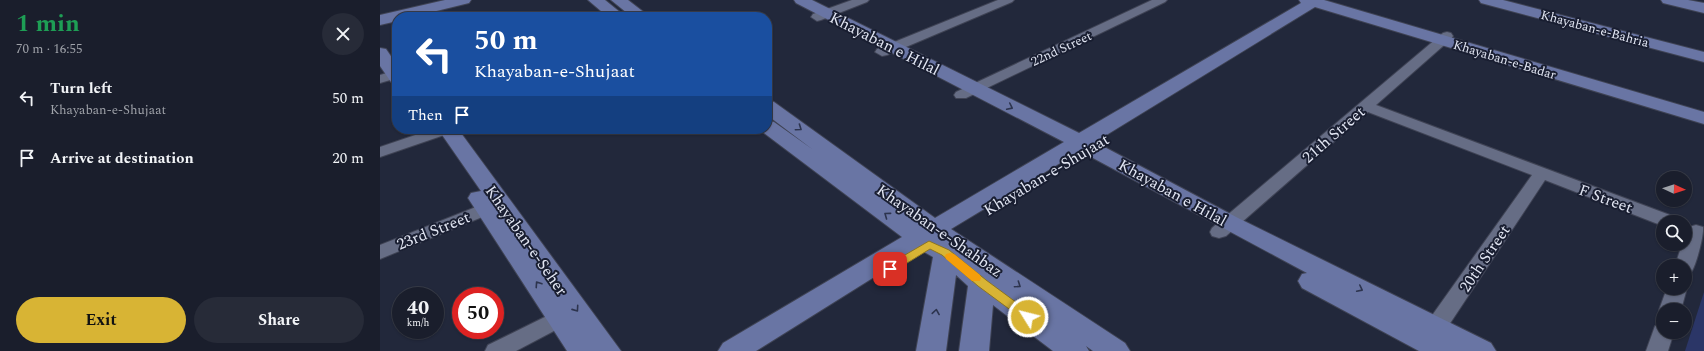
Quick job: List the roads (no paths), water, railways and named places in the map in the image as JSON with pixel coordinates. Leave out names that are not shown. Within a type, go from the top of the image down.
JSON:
[{"type":"main road","points":[[595,0],[611,12]]},
{"type":"main road","points":[[618,0],[635,12]]},
{"type":"main road","name":"Khayaban e Hilal","points":[[784,0],[822,15],[968,92],[1079,148],[1225,228],[1436,340],[1481,351]]},
{"type":"main road","name":"Khayaban e Hilal","points":[[801,0],[822,15]]},
{"type":"main road","name":"Khayaban-e-Bahria","points":[[1486,0],[1704,57]]},
{"type":"main road","name":"Khayaban-e-Bahria","points":[[1507,0],[1704,51]]},
{"type":"main road","points":[[1668,0],[1704,8]]},
{"type":"main road","points":[[1681,0],[1704,5]]},
{"type":"main road","points":[[431,12],[471,1]]},
{"type":"main road","points":[[418,12],[471,1]]},
{"type":"main road","name":"Khayaban-e-Badar","points":[[1322,2],[1704,112]]},
{"type":"main road","name":"Khayaban-e-Shujaat","points":[[758,351],[1079,148],[1322,2]]},
{"type":"main road","points":[[380,20],[392,17]]},
{"type":"main road","points":[[381,39],[392,27]]},
{"type":"main road","name":"Khayaban-e-Badar","points":[[1445,38],[1704,118]]},
{"type":"main road","points":[[381,39],[392,51]]},
{"type":"main road","points":[[381,39],[390,77]]},
{"type":"main road","name":"Khayaban-e-Shahbaz","points":[[772,110],[934,240],[982,283],[1074,351]]},
{"type":"main road","name":"Khayaban-e-Shahbaz","points":[[772,129],[934,240],[1115,351]]},
{"type":"main road","name":"Khayaban-e-Seher","points":[[443,134],[486,209],[583,351]]},
{"type":"main road","name":"Khayaban-e-Seher","points":[[444,134],[606,351]]},
{"type":"main road","points":[[732,351],[934,240]]},
{"type":"main road","points":[[930,351],[934,240]]},
{"type":"main road","points":[[974,351],[982,283]]},
{"type":"street","points":[[822,15],[863,0]]},
{"type":"street","points":[[888,49],[1008,0]]},
{"type":"street","name":"22nd Street","points":[[968,92],[1161,0]]},
{"type":"street","name":"21th Street","points":[[1225,228],[1445,38]]},
{"type":"street","name":"F Street","points":[[1366,106],[1541,174],[1656,216]]},
{"type":"street","points":[[380,152],[430,134]]},
{"type":"street","name":"20th Street","points":[[1436,340],[1541,174]]},
{"type":"street","name":"23rd Street","points":[[380,252],[486,209]]},
{"type":"street","points":[[1687,259],[1695,231]]},
{"type":"street","points":[[496,351],[561,318]]},
{"type":"street","points":[[1657,351],[1661,339]]}]
